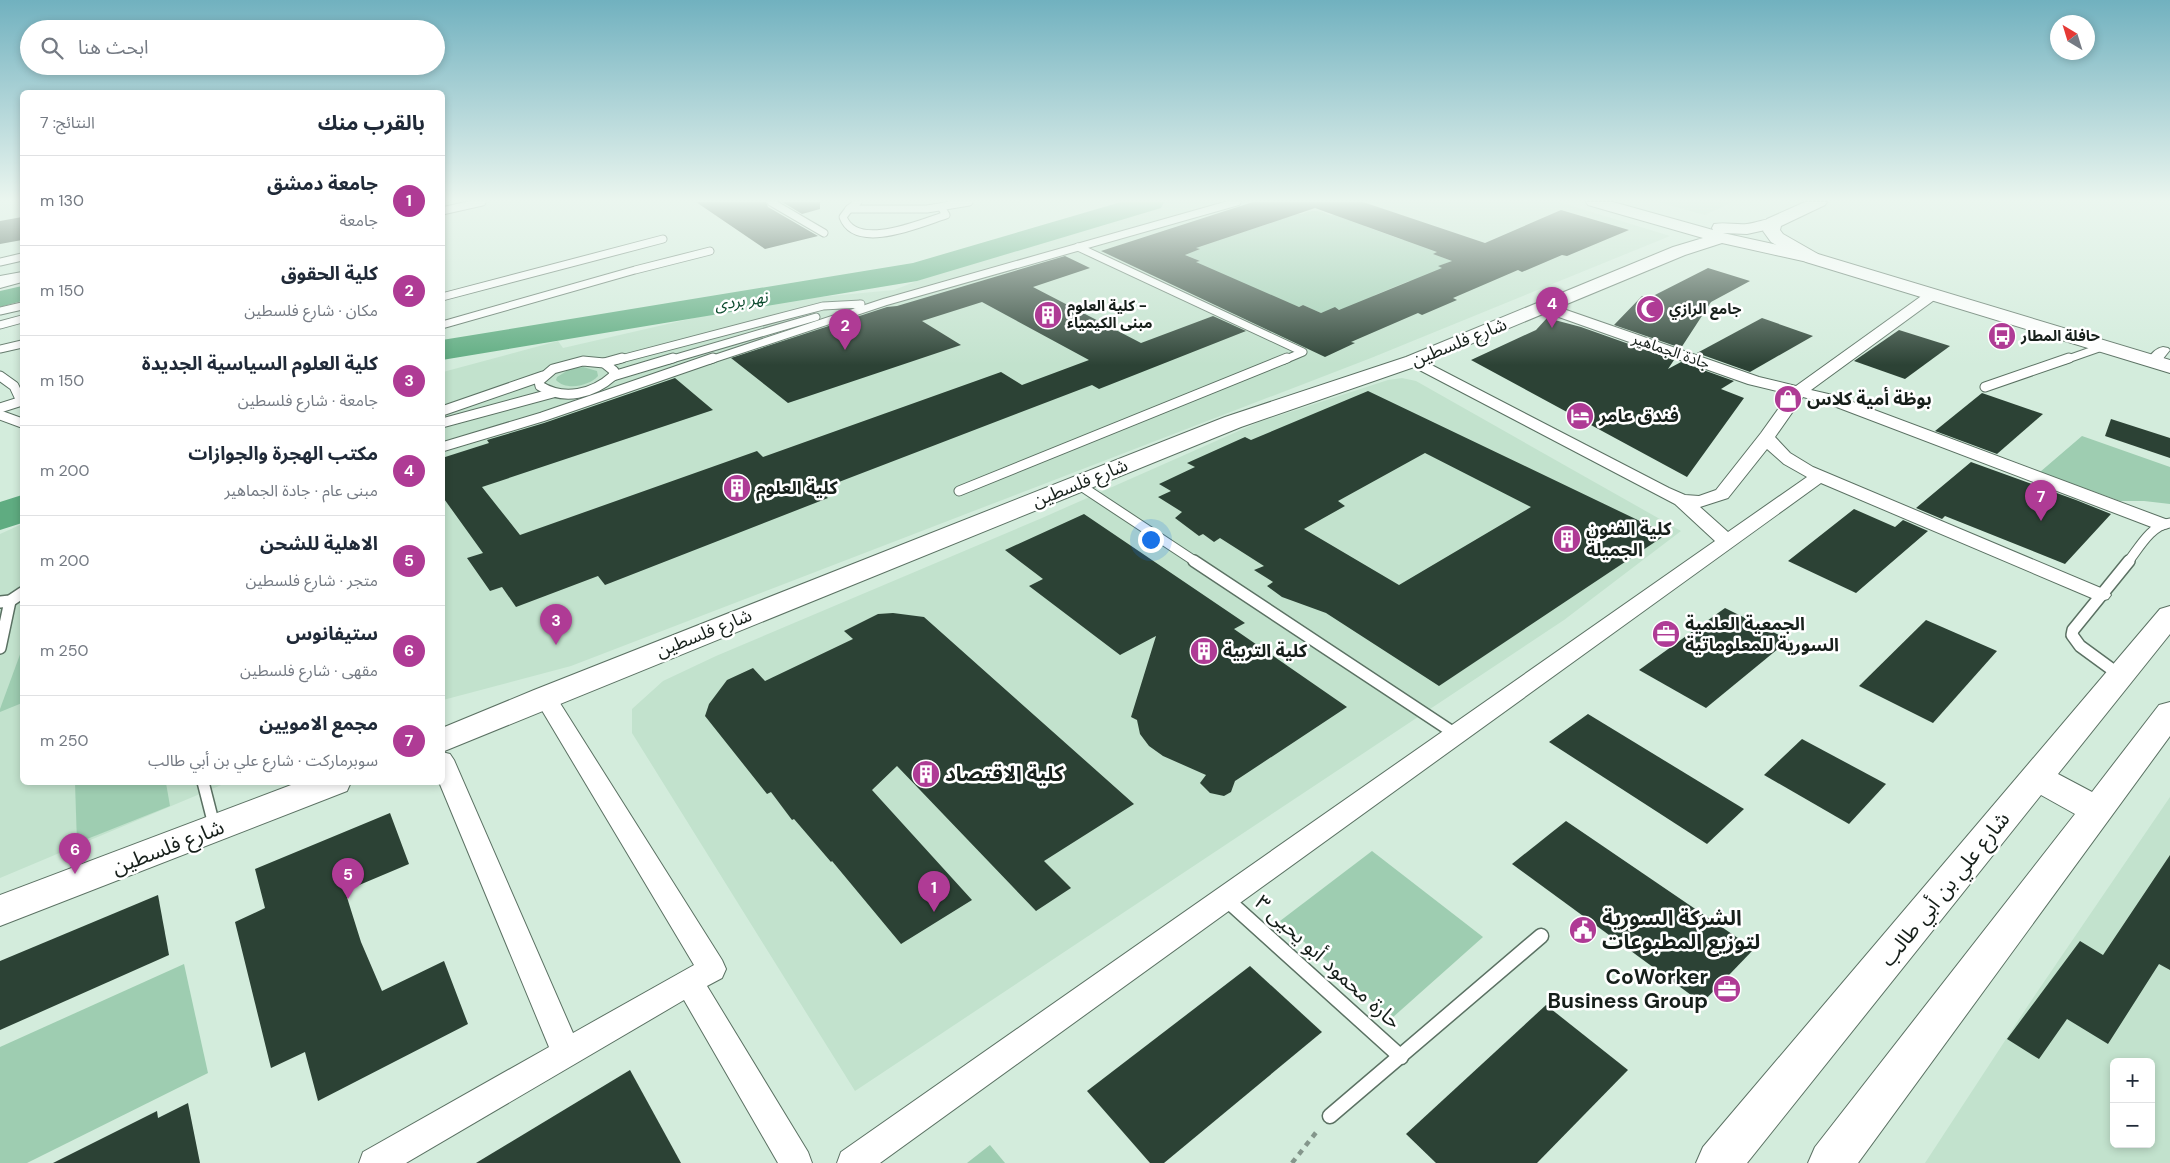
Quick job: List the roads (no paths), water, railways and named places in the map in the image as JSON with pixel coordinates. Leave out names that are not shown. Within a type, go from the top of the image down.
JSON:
[{"type":"main road","name":"شارع فلسطين","points":[[445,740],[545,697],[1233,422],[1413,361],[1666,256]]},
{"type":"main road","points":[[1804,256],[2102,347],[2166,355]]},
{"type":"main road","points":[[0,269],[20,264]]},
{"type":"main road","points":[[0,282],[20,277]]},
{"type":"main road","name":"شارع علي بن أبي طالب","points":[[1720,1163],[2036,777],[2122,676],[2170,615]]},
{"type":"main road","points":[[1830,1163],[2170,713]]},
{"type":"main road","points":[[2036,777],[2097,810]]},
{"type":"main road","name":"شارع فلسطين","points":[[0,912],[327,785]]},
{"type":"street","points":[[1680,500],[1701,502],[1722,494],[1767,437],[1799,391],[1932,295]]},
{"type":"street","name":"جادة الجماهير","points":[[1544,307],[1743,377],[1840,403],[2166,524]]},
{"type":"street","points":[[1413,361],[1680,500],[1728,543]]},
{"type":"street","points":[[1767,437],[1785,457],[1820,476],[2101,595]]},
{"type":"street","points":[[853,1163],[1820,476]]},
{"type":"street","points":[[545,697],[700,976],[796,1163]]},
{"type":"street","points":[[445,767],[566,1052]]},
{"type":"street","points":[[375,1163],[700,976]]},
{"type":"lane","points":[[445,296],[597,256]]},
{"type":"lane","points":[[445,324],[689,256]]},
{"type":"lane","points":[[445,445],[609,396],[834,317],[1046,256]]},
{"type":"lane","points":[[959,491],[1302,352],[1098,256]]},
{"type":"lane","points":[[0,262],[20,258]]},
{"type":"lane","points":[[445,422],[553,393],[576,393],[600,386],[613,376],[861,304],[823,306],[604,363],[583,361],[571,363],[550,370],[540,381],[540,386],[553,393]]},
{"type":"lane","points":[[0,311],[20,306]]},
{"type":"lane","points":[[0,324],[20,319]]},
{"type":"lane","points":[[0,349],[20,344]]},
{"type":"lane","points":[[1985,387],[2102,347]]},
{"type":"lane","points":[[604,363],[614,371],[613,376]]},
{"type":"lane","points":[[0,376],[14,386],[20,397]]},
{"type":"lane","points":[[445,410],[543,376]]},
{"type":"lane","points":[[600,386],[609,396]]},
{"type":"lane","points":[[0,408],[20,402]]},
{"type":"lane","points":[[0,415],[20,423]]},
{"type":"lane","points":[[1078,484],[1457,735]]},
{"type":"lane","points":[[2122,676],[2080,646],[2072,635],[2075,626],[2155,529],[2166,524]]},
{"type":"lane","points":[[0,648],[5,602],[20,594]]},
{"type":"lane","points":[[203,785],[215,829]]},
{"type":"lane","name":"حارة محمود أبو يحيى ٣","points":[[1226,899],[1401,1057]]},
{"type":"lane","points":[[1330,1116],[1540,936]]},
{"type":"waterway","name":"نهر بردى","points":[[445,350],[917,272],[970,256]]},
{"type":"waterway","name":"نهر بردى","points":[[0,517],[20,509]]},
{"type":"place","name":"جامع الرازي","points":[[1650,309]]},
{"type":"place","name":"كلية العلوم - مبنى الكيمياء","points":[[1048,315]]},
{"type":"place","name":"مكتب الهجرة والجوازات","points":[[1552,328]]},
{"type":"place","name":"حافلة المطار","points":[[2002,336]]},
{"type":"place","name":"كلية الحقوق","points":[[845,350]]},
{"type":"place","name":"بوظة أمية كلاس","points":[[1788,399]]},
{"type":"place","name":"فندق عامر","points":[[1580,416]]},
{"type":"place","name":"كلية العلوم","points":[[737,488]]},
{"type":"place","name":"مجمع الامويين","points":[[2041,521]]},
{"type":"place","name":"كلية الفنون الجميلة","points":[[1567,539]]},
{"type":"place","name":"الجمعية العلمية السورية للمعلوماتية","points":[[1666,634]]},
{"type":"place","name":"كلية العلوم السياسية الجديدة","points":[[556,645]]},
{"type":"place","name":"كلية التربية","points":[[1204,651]]},
{"type":"place","name":"كلية الاقتصاد","points":[[926,774]]},
{"type":"place","name":"ستيفانوس","points":[[75,874]]},
{"type":"place","name":"الاهلية للشحن","points":[[348,899]]},
{"type":"place","name":"جامعة دمشق","points":[[934,912]]},
{"type":"place","name":"الشركة السورية لتوزيع المطبوعات","points":[[1583,930]]},
{"type":"place","name":"CoWorker Business Group","points":[[1727,989]]}]
